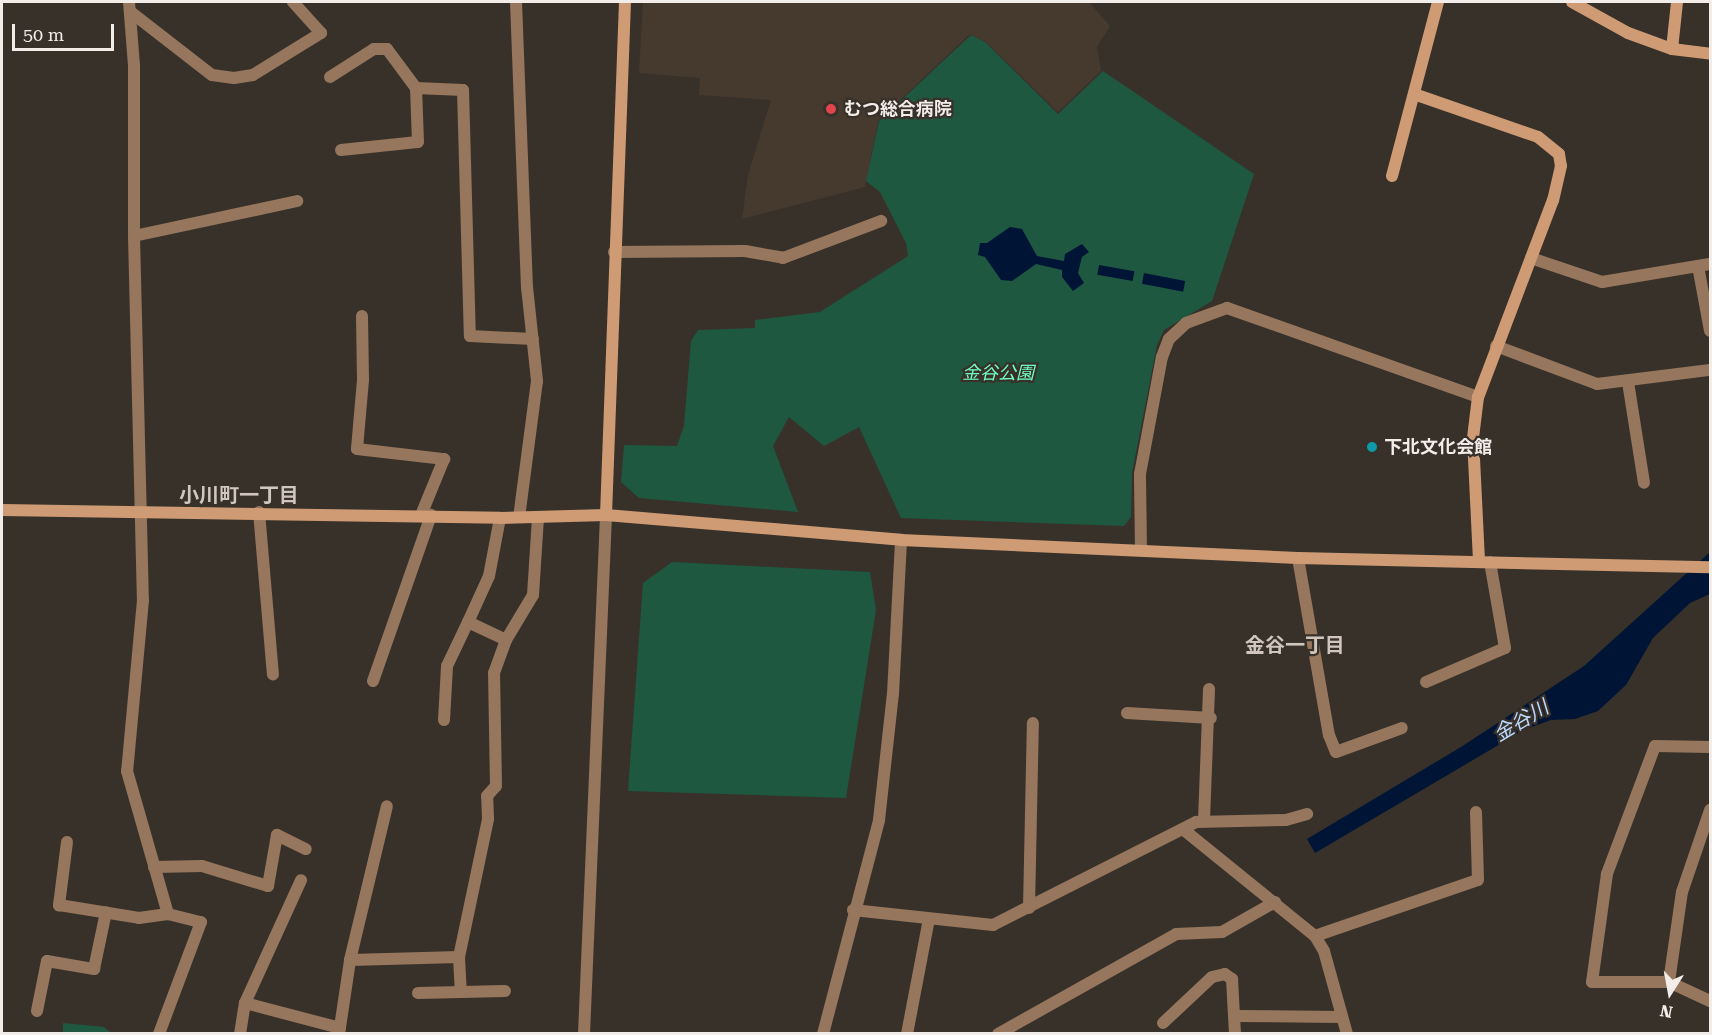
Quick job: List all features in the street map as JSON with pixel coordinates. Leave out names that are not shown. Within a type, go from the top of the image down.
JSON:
[{"type":"street","points":[[131,7],[212,75],[234,78],[253,75],[321,33],[293,2]]},
{"type":"street","points":[[516,2],[532,339],[537,381],[519,517]]},
{"type":"street","points":[[584,1034],[606,515],[614,252],[626,2]]},
{"type":"street","points":[[1392,176],[1438,2]]},
{"type":"street","points":[[1572,2],[1628,33],[1672,49],[1710,54]]},
{"type":"street","points":[[1672,49],[1677,2]]},
{"type":"street","points":[[131,7],[143,600],[127,771],[168,914]]},
{"type":"street","points":[[330,77],[374,50],[387,49],[416,88],[418,142],[341,150]]},
{"type":"street","points":[[416,88],[463,90],[470,336],[532,339]]},
{"type":"street","points":[[1414,94],[1538,137],[1559,154],[1559,181],[1478,397],[1473,438],[1485,562],[1505,648],[1426,682]]},
{"type":"street","points":[[134,236],[297,201]]},
{"type":"street","points":[[614,252],[745,251],[783,258],[882,221]]},
{"type":"street","points":[[1531,258],[1602,282],[1704,265],[1710,331]]},
{"type":"street","points":[[1141,550],[1140,474],[1162,357],[1169,339],[1186,323],[1227,308],[1478,397]]},
{"type":"street","points":[[362,316],[363,380],[357,449],[444,459],[373,681]]},
{"type":"street","points":[[1496,346],[1597,384],[1628,382],[1710,370]]},
{"type":"street","points":[[1628,382],[1644,483]]},
{"type":"street","points":[[2,510],[259,512],[500,518],[606,515],[901,540],[1298,558],[1710,567]]},
{"type":"street","points":[[259,512],[273,674]]},
{"type":"street","points":[[461,992],[459,957],[488,819],[487,796],[496,786],[494,673],[506,640],[533,595],[538,517]]},
{"type":"street","points":[[444,720],[447,666],[489,576],[500,518]]},
{"type":"street","points":[[823,1034],[853,910],[879,820],[893,694],[901,540]]},
{"type":"street","points":[[1298,558],[1329,735],[1336,752],[1402,728]]},
{"type":"street","points":[[468,621],[506,640]]},
{"type":"street","points":[[1204,819],[1210,718],[1209,689]]},
{"type":"street","points":[[1127,713],[1210,718]]},
{"type":"street","points":[[1029,908],[1033,723]]},
{"type":"street","points":[[1710,747],[1655,746],[1607,874],[1592,982],[1669,982],[1710,1001]]},
{"type":"street","points":[[245,1004],[339,1031],[350,960],[387,806]]},
{"type":"street","points":[[1669,982],[1682,892],[1710,810]]},
{"type":"street","points":[[1315,936],[1478,880],[1476,812]]},
{"type":"street","points":[[853,910],[993,925],[1204,819],[1286,820],[1307,814]]},
{"type":"street","points":[[1184,830],[1315,936],[1324,951],[1347,1034]]},
{"type":"street","points":[[154,867],[202,866],[268,885],[277,836],[306,849]]},
{"type":"street","points":[[67,842],[59,905],[139,918],[168,914],[201,922],[159,1034]]},
{"type":"street","points":[[240,1034],[245,1004],[301,880]]},
{"type":"street","points":[[998,1034],[1176,934],[1222,932],[1275,902]]},
{"type":"street","points":[[37,1011],[47,961],[94,969],[106,912]]},
{"type":"street","points":[[907,1034],[928,919]]},
{"type":"street","points":[[350,960],[459,957]]},
{"type":"street","points":[[1163,1023],[1212,978],[1225,974],[1232,979],[1236,1016],[1235,1034]]},
{"type":"street","points":[[418,993],[505,991]]},
{"type":"street","points":[[1236,1016],[1342,1017]]},
{"type":"shaded area","name":"むつ総合病院","points":[[643,2],[1089,2],[1110,26],[1097,47],[1101,71],[1058,112],[987,43],[970,34],[878,121],[865,187],[742,219],[748,175],[771,100],[699,95],[700,78],[639,73]]},
{"type":"green space","name":"金谷公園","points":[[971,35],[985,42],[1058,114],[1103,71],[1254,174],[1212,301],[1164,330],[1157,345],[1132,473],[1131,517],[1124,526],[901,518],[859,427],[824,446],[789,417],[773,446],[798,512],[639,498],[621,482],[624,445],[677,446],[684,426],[691,341],[698,330],[755,328],[755,320],[820,312],[908,256],[906,243],[880,192],[866,181],[879,121]]},
{"type":"green space","points":[[672,562],[870,572],[876,610],[846,798],[628,791],[643,583]]},
{"type":"green space","points":[[63,1023],[104,1027],[111,1033],[63,1033]]},
{"type":"water","points":[[1010,227],[1022,229],[1037,256],[1064,261],[1065,254],[1082,244],[1089,252],[1082,257],[1078,273],[1084,283],[1073,291],[1062,277],[1062,270],[1036,264],[1012,281],[1001,280],[985,257],[978,255],[980,243],[987,243]]},
{"type":"water","points":[[1099,265],[1134,271],[1133,281],[1097,275]]},
{"type":"water","points":[[1144,273],[1185,281],[1183,292],[1142,284]]},
{"type":"water","name":"金谷川","points":[[1710,552],[1710,594],[1690,603],[1653,638],[1626,685],[1598,711],[1575,719],[1551,720],[1524,730],[1315,853],[1307,839],[1461,747],[1584,666]]},
{"type":"place","name":"むつ総合病院","points":[[831,109]]},
{"type":"place","name":"下北文化会館","points":[[1372,447]]},
{"type":"district","name":"小川町一丁目","points":[[239,495]]},
{"type":"district","name":"金谷一丁目","points":[[1295,645]]}]
